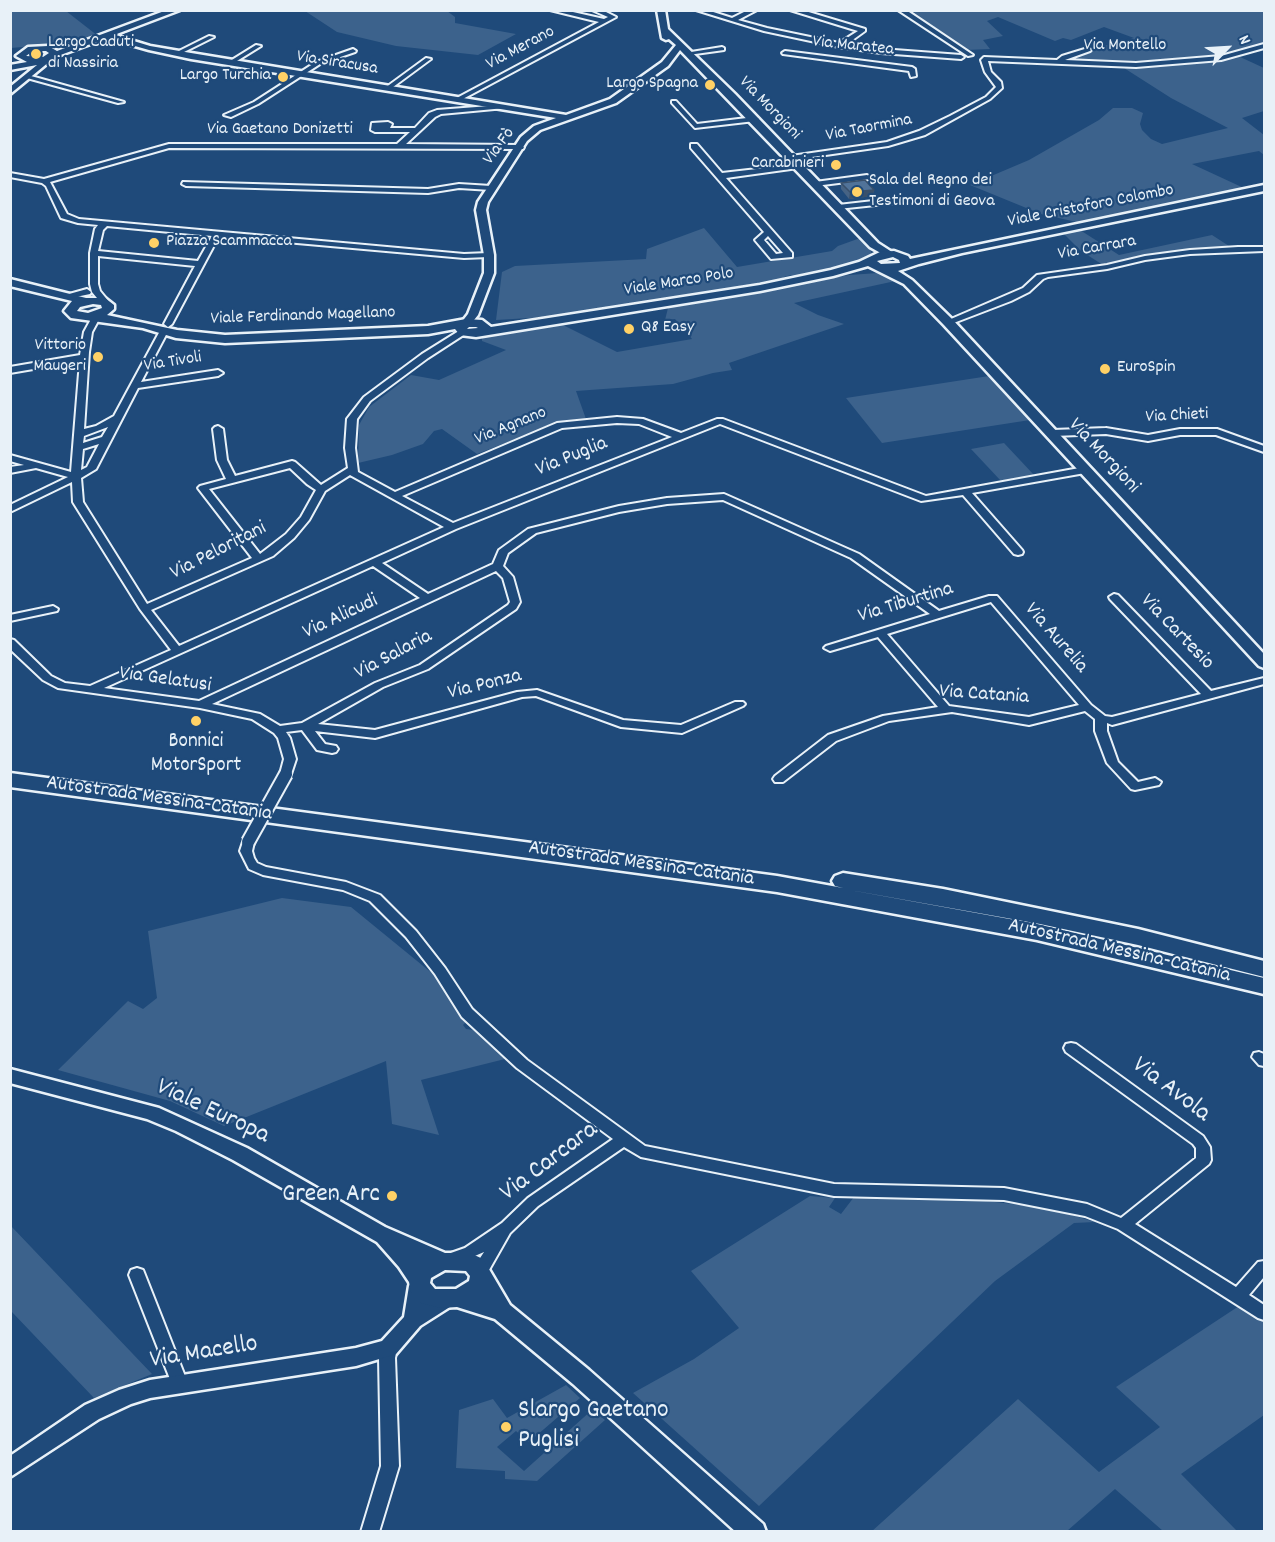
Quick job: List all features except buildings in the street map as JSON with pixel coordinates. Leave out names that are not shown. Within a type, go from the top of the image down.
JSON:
[{"type":"highway","name":"Autostrada Messina-Catania","points":[[10,766],[777,869],[943,897],[1062,921],[1264,969]]},
{"type":"highway","points":[[10,773],[529,843],[875,886]]},
{"type":"highway","name":"Autostrada Messina-Catania","points":[[10,780],[777,884],[1037,932],[1264,986]]},
{"type":"main road","name":"Viale Cristoforo Colombo","points":[[962,250],[1264,189]]},
{"type":"main road","points":[[833,273],[863,264],[874,253],[936,254],[962,250]]},
{"type":"main road","points":[[833,273],[904,266],[962,250]]},
{"type":"main road","points":[[874,253],[873,264],[908,282]]},
{"type":"main road","points":[[892,254],[904,258],[902,272],[908,282]]},
{"type":"main road","name":"Viale Marco Polo","points":[[470,327],[529,323],[760,288],[833,273]]},
{"type":"main road","points":[[10,282],[37,291],[86,298],[107,304],[144,325]]},
{"type":"main road","name":"Via Morgioni","points":[[908,282],[1053,434],[1264,663]]},
{"type":"main road","points":[[37,291],[71,312],[144,325]]},
{"type":"main road","points":[[71,312],[73,305],[86,298]]},
{"type":"main road","points":[[92,316],[104,312],[107,304]]},
{"type":"main road","name":"Viale Ferdinando Magellano","points":[[144,325],[166,327],[201,338],[249,340],[470,327]]},
{"type":"main road","name":"Viale Europa","points":[[10,1076],[152,1113],[183,1126],[240,1154],[377,1233]]},
{"type":"main road","points":[[377,1233],[446,1261],[470,1262],[480,1274],[502,1312],[582,1377],[754,1532]]},
{"type":"main road","points":[[377,1233],[407,1261],[422,1292],[429,1297],[451,1299],[502,1312]]},
{"type":"main road","points":[[419,1283],[426,1268],[446,1261]]},
{"type":"main road","points":[[451,1299],[472,1292],[478,1286],[480,1274]]},
{"type":"street","points":[[11,68],[37,61],[176,10]]},
{"type":"street","points":[[553,10],[560,14],[603,22],[614,16],[594,10]]},
{"type":"street","points":[[660,10],[667,43]]},
{"type":"street","points":[[699,10],[766,30],[840,45],[880,51],[967,57]]},
{"type":"street","points":[[732,20],[754,10]]},
{"type":"street","points":[[793,10],[863,30],[821,58]]},
{"type":"street","points":[[901,10],[958,48],[967,57]]},
{"type":"street","name":"Via Merano","points":[[457,100],[603,22]]},
{"type":"street","name":"Via Morgioni","points":[[665,30],[679,50],[795,154],[798,166],[838,207],[874,253]]},
{"type":"street","points":[[10,52],[69,45],[106,35]]},
{"type":"street","name":"Via Siracusa","points":[[106,35],[230,63],[564,117]]},
{"type":"street","points":[[178,53],[211,37]]},
{"type":"street","points":[[667,43],[679,50],[722,49]]},
{"type":"street","points":[[667,43],[679,50]]},
{"type":"street","points":[[230,63],[258,46]]},
{"type":"street","name":"Via Montello","points":[[967,57],[1136,65],[1221,58],[1264,46]]},
{"type":"street","points":[[10,92],[29,77],[37,61],[54,51],[40,48],[23,52],[37,61]]},
{"type":"street","name":"Via Fò","points":[[470,327],[489,273],[489,255],[481,210],[491,188],[519,147],[537,128],[613,101],[656,71],[679,50]]},
{"type":"street","points":[[1059,62],[1064,57],[1088,50]]},
{"type":"street","points":[[228,115],[256,103],[318,63],[353,51]]},
{"type":"street","points":[[10,52],[37,61]]},
{"type":"street","name":"Via Maratea","points":[[784,53],[912,69],[913,76]]},
{"type":"street","name":"Via Taormina","points":[[967,57],[987,69]]},
{"type":"street","points":[[387,89],[428,59]]},
{"type":"street","name":"Via Taormina","points":[[795,154],[888,144],[922,133],[995,93],[999,87],[998,82],[993,79],[984,59]]},
{"type":"street","points":[[29,77],[120,102]]},
{"type":"street","points":[[674,102],[691,126],[755,119]]},
{"type":"street","points":[[400,146],[432,115],[440,112],[502,107]]},
{"type":"street","points":[[386,130],[417,130]]},
{"type":"street","name":"Via Gaetano Donizetti","points":[[44,181],[169,146],[495,147]]},
{"type":"street","points":[[694,146],[769,232]]},
{"type":"street","points":[[495,147],[519,147]]},
{"type":"street","points":[[495,147],[519,147]]},
{"type":"street","points":[[720,176],[798,166]]},
{"type":"street","points":[[10,175],[44,181],[49,185],[64,216],[70,219],[464,256],[489,255]]},
{"type":"street","points":[[815,184],[867,177]]},
{"type":"street","points":[[186,184],[428,191],[459,186],[491,188]]},
{"type":"street","points":[[838,207],[891,201]]},
{"type":"street","points":[[104,224],[99,229],[94,253],[93,284],[96,292],[107,304]]},
{"type":"street","points":[[10,509],[91,469],[116,418],[217,233]]},
{"type":"street","name":"Via Carrara","points":[[948,322],[1008,299],[1026,290],[1042,276],[1100,268],[1145,258],[1238,249],[1264,249]]},
{"type":"street","points":[[94,253],[201,264]]},
{"type":"street","points":[[86,298],[93,284]]},
{"type":"street","points":[[71,312],[87,325],[88,332],[76,476],[78,502],[145,609],[177,651]]},
{"type":"street","points":[[88,332],[94,321],[92,316]]},
{"type":"street","points":[[452,527],[353,473],[351,470],[352,419],[367,399],[425,356],[470,327]]},
{"type":"street","points":[[10,370],[85,357]]},
{"type":"street","name":"Via Tivoli","points":[[134,386],[218,373]]},
{"type":"street","points":[[79,434],[99,428],[116,418]]},
{"type":"street","name":"Via Agnano","points":[[395,495],[560,425],[617,420],[640,421],[679,436]]},
{"type":"street","name":"Via Puglia","points":[[91,690],[452,527],[720,421],[925,499],[1085,470]]},
{"type":"street","points":[[218,429],[222,460],[232,480]]},
{"type":"street","name":"Via Chieti","points":[[1053,434],[1106,431],[1148,438],[1180,432],[1217,432],[1264,449]]},
{"type":"street","points":[[79,447],[106,439]]},
{"type":"street","points":[[10,458],[76,476]]},
{"type":"street","points":[[259,559],[203,488],[292,464],[310,482],[321,489]]},
{"type":"street","points":[[10,470],[37,465]]},
{"type":"street","name":"Via Peloritani","points":[[145,609],[269,554],[290,536],[305,518],[321,489],[351,470]]},
{"type":"street","points":[[965,491],[1018,552]]},
{"type":"street","points":[[498,566],[503,552],[532,531],[619,509],[667,501],[724,497],[855,556],[938,615]]},
{"type":"street","points":[[374,562],[428,599]]},
{"type":"street","name":"Via Alicudi","points":[[200,705],[498,566]]},
{"type":"street","name":"Via Salaria","points":[[278,730],[304,726],[380,685],[424,667],[512,607],[515,602],[508,577],[498,566]]},
{"type":"street","name":"Via Cartesio","points":[[1114,597],[1209,696]]},
{"type":"street","name":"Via Tiburtina","points":[[830,648],[993,598]]},
{"type":"street","name":"Via Aurelia","points":[[993,598],[1088,707]]},
{"type":"street","points":[[10,618],[53,609]]},
{"type":"street","points":[[880,632],[945,710]]},
{"type":"street","name":"Via Gelatusi","points":[[10,642],[47,678],[62,686],[200,705],[255,716],[278,730]]},
{"type":"street","points":[[1088,707],[1101,718],[1112,721],[1264,681]]},
{"type":"street","name":"Via Ponza","points":[[304,726],[375,734],[521,694],[537,693],[621,723],[682,729],[739,704]]},
{"type":"street","name":"Via Catania","points":[[779,779],[832,738],[887,718],[945,710],[1029,721],[1088,707]]},
{"type":"street","points":[[1101,718],[1101,731],[1113,764],[1135,786],[1155,782]]},
{"type":"street","points":[[304,726],[321,747],[332,749]]},
{"type":"street","points":[[278,730],[288,746],[290,759],[286,774],[248,842],[246,851],[254,866],[263,871],[346,886],[362,891],[385,905],[440,971],[467,1013],[522,1064],[642,1151],[682,1161],[834,1190],[1004,1194],[1087,1210],[1123,1225],[1264,1313]]},
{"type":"street","name":"Via Avola","points":[[1071,1048],[1197,1140],[1203,1148],[1204,1160],[1123,1225]]},
{"type":"street","name":"Via Carcara","points":[[507,1227],[533,1202],[624,1139]]},
{"type":"street","points":[[446,1261],[471,1252],[507,1227]]},
{"type":"street","points":[[480,1274],[507,1227]]},
{"type":"street","points":[[1238,1296],[1264,1267]]},
{"type":"street","points":[[137,1275],[180,1384]]},
{"type":"street","points":[[413,1320],[419,1283]]},
{"type":"street","points":[[370,1532],[390,1466],[389,1348],[413,1320],[451,1299]]},
{"type":"street","name":"Via Macello","points":[[10,1468],[105,1404],[150,1389],[356,1357],[389,1348]]},
{"type":"shaded area","points":[[11,11],[66,11],[98,36],[69,43],[11,48]]},
{"type":"shaded area","points":[[305,11],[447,11],[455,17],[455,23],[516,34],[478,55],[396,46],[337,32]]},
{"type":"shaded area","points":[[908,11],[1264,11],[1264,44],[1214,57],[1144,63],[1062,60],[1066,56],[1134,38],[1104,27],[1071,40],[1063,38],[1055,41],[998,17],[987,21],[1003,36],[983,40],[990,49],[966,50]]},
{"type":"shaded area","points":[[1238,56],[1264,68],[1264,111],[1242,118],[1264,135],[1264,155],[1259,151],[1192,164],[1246,189],[1081,223],[1041,214],[970,185],[1029,160],[1099,120],[1113,108],[1132,108],[1143,113],[1140,124],[1142,130],[1151,139],[1162,144],[1228,128],[1171,98],[1124,68]]},
{"type":"shaded area","points":[[704,228],[737,267],[832,251],[838,246],[863,237],[870,247],[872,256],[850,267],[800,277],[791,275],[780,281],[547,317],[496,320],[502,272],[515,266],[646,259],[647,249]]},
{"type":"shaded area","points":[[1080,230],[1119,255],[1212,235],[1229,246],[1143,256],[1103,265],[1081,251],[1063,233]]},
{"type":"shaded area","points":[[878,273],[900,280],[794,303],[844,324],[729,363],[732,370],[673,384],[576,391],[586,419],[559,422],[477,454],[442,429],[434,431],[423,444],[392,455],[358,463],[359,425],[369,407],[411,375],[439,380],[506,350],[482,341],[482,334],[559,323],[617,352],[692,339],[675,319],[665,320],[668,308],[674,306],[849,275]]},
{"type":"shaded area","points":[[989,376],[1030,420],[882,443],[846,398]]},
{"type":"shaded area","points":[[1004,443],[1034,475],[1001,481],[971,449]]},
{"type":"shaded area","points":[[282,898],[351,907],[433,974],[467,1021],[463,1025],[466,1029],[474,1030],[505,1059],[421,1080],[439,1135],[392,1124],[386,1061],[224,1126],[170,1101],[58,1070],[128,1001],[143,1009],[157,998],[148,931]]},
{"type":"shaded area","points":[[810,1196],[835,1198],[829,1207],[841,1214],[854,1197],[977,1200],[1048,1208],[1095,1222],[1074,1223],[995,1281],[759,1506],[633,1393],[694,1359],[739,1328],[691,1271]]},
{"type":"shaded area","points":[[11,1226],[152,1374],[94,1398],[11,1311]]},
{"type":"shaded area","points":[[1239,1306],[1264,1322],[1264,1415],[1181,1474],[1237,1531],[1163,1531],[1115,1489],[1067,1531],[871,1532],[1018,1399],[1099,1472],[1160,1427],[1116,1387]]},
{"type":"shaded area","points":[[566,1385],[580,1398],[529,1442],[516,1431],[497,1447],[524,1471],[593,1409],[605,1420],[537,1481],[505,1479],[505,1471],[456,1468],[459,1410],[493,1399],[507,1418]]},
{"type":"place","name":"Largo Caduti di Nassiria","points":[[36,54]]},
{"type":"place","name":"Largo Turchia","points":[[283,77]]},
{"type":"place","name":"Largo Spagna","points":[[710,85]]},
{"type":"place","name":"Carabinieri","points":[[836,165]]},
{"type":"place","name":"Sala del Regno dei Testimoni di Geova","points":[[857,192]]},
{"type":"place","name":"Piazza Scammacca","points":[[154,243]]},
{"type":"place","name":"Q8 Easy","points":[[629,329]]},
{"type":"place","name":"Vittorio Maugeri","points":[[98,357]]},
{"type":"place","name":"EuroSpin","points":[[1105,369]]},
{"type":"place","name":"Bonnici MotorSport","points":[[196,721]]},
{"type":"place","name":"Green Arc","points":[[392,1196]]},
{"type":"place","name":"Slargo Gaetano Puglisi","points":[[506,1427]]}]
